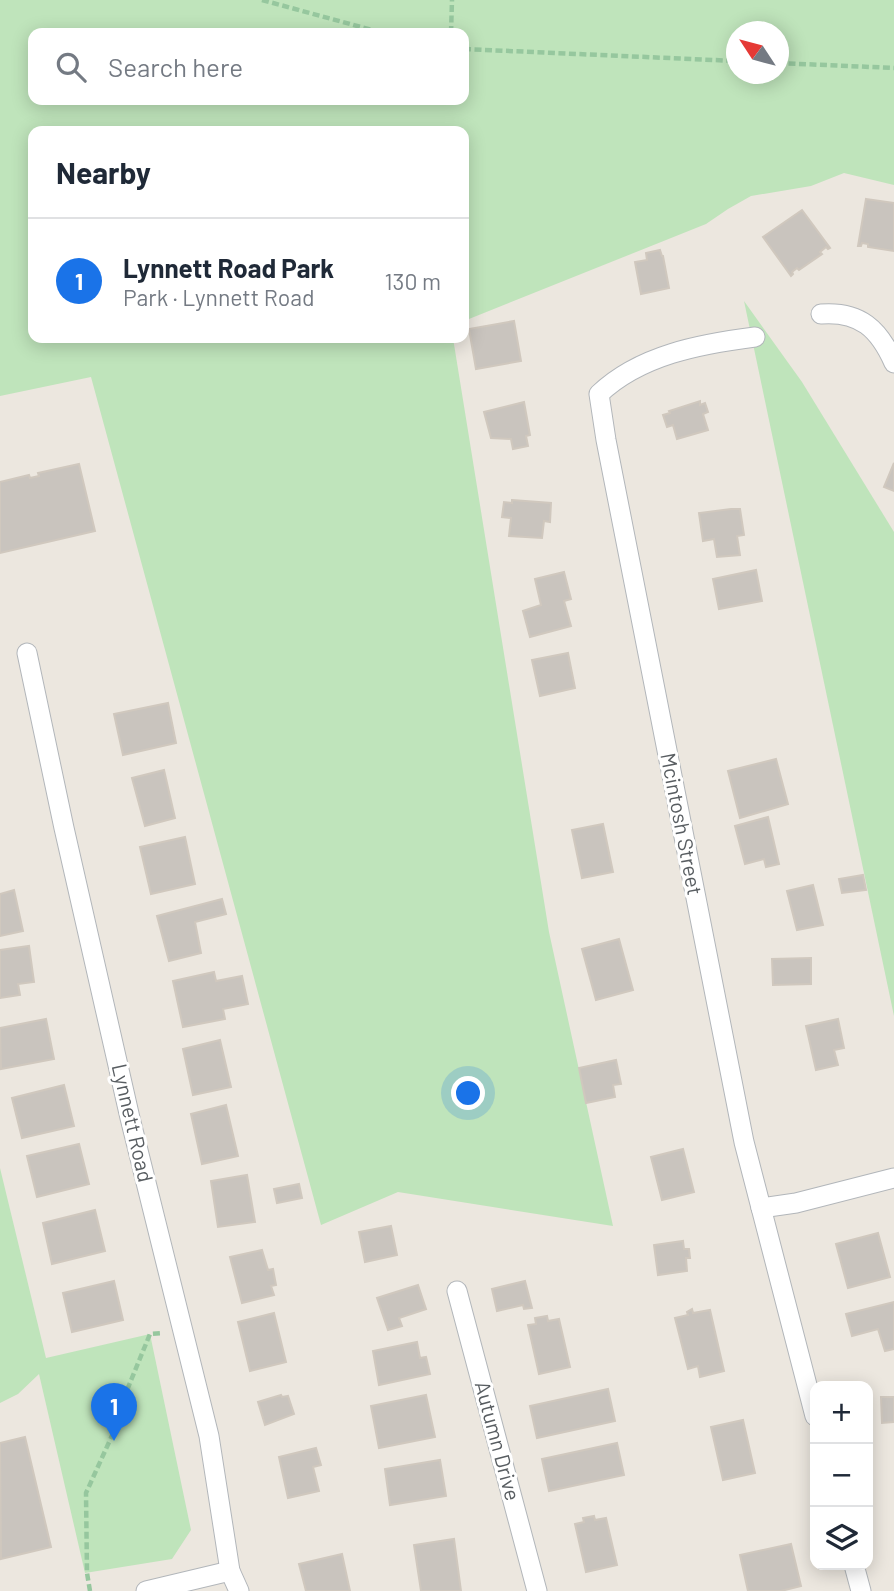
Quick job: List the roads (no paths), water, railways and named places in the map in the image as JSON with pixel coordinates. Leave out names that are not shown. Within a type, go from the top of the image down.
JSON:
[{"type":"street","points":[[821,314],[842,314],[862,321],[885,343],[894,363]]},
{"type":"street","name":"Mcintosh Street","points":[[755,337],[652,360],[622,375],[599,394],[744,1142],[810,1397]]},
{"type":"street","name":"Lynnett Road","points":[[27,653],[124,1091],[209,1436],[230,1571],[239,1591]]},
{"type":"street","points":[[761,1208],[796,1203],[894,1178]]},
{"type":"street","name":"Autumn Drive","points":[[457,1291],[537,1591]]},
{"type":"street","points":[[855,1570],[861,1591]]},
{"type":"street","points":[[146,1591],[230,1571]]},
{"type":"place","name":"Lynnett Road Park","points":[[114,1441]]}]
